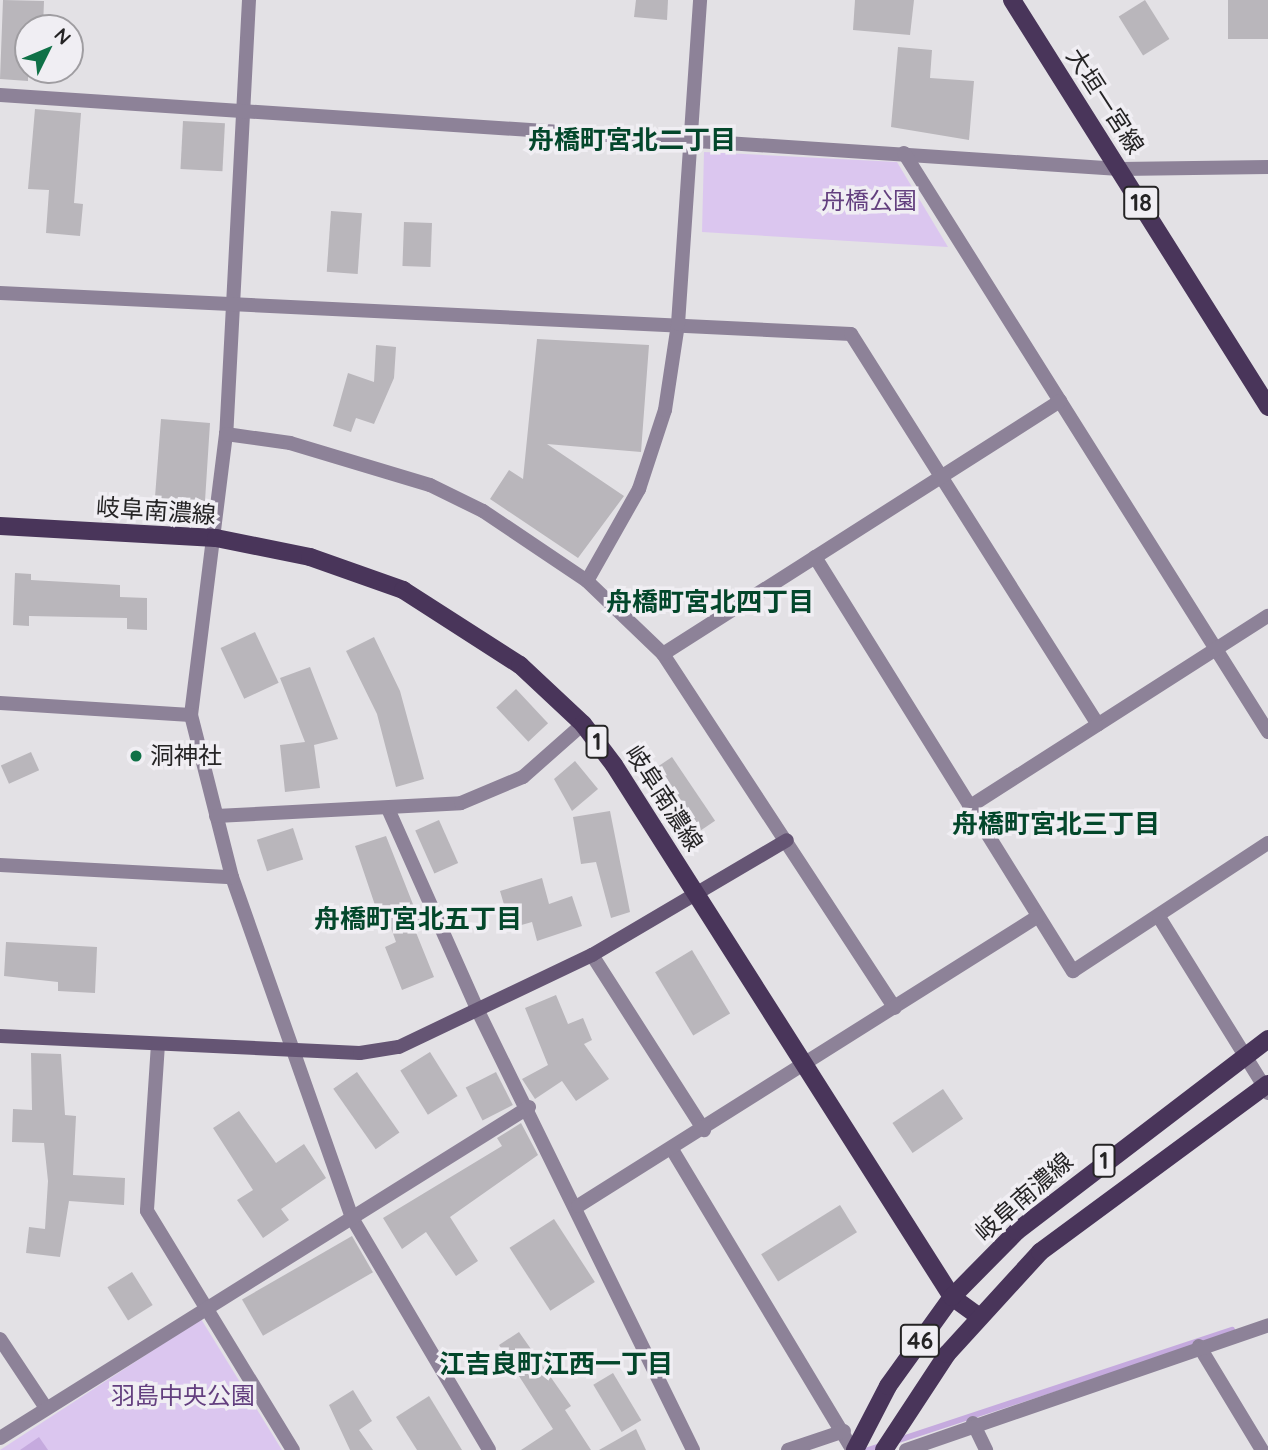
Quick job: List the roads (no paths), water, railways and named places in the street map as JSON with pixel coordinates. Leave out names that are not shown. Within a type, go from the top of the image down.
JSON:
[{"type":"main road","name":"大垣一宮線","points":[[1012,0],[1268,407]]},
{"type":"main road","name":"岐阜南濃線","points":[[0,526],[216,538],[310,557],[403,590],[487,640],[583,724],[697,892],[803,1066],[952,1297],[978,1315]]},
{"type":"main road","name":"岐阜南濃線","points":[[952,1297],[1066,1190],[1268,1039]]},
{"type":"main road","name":"1","points":[[978,1315],[1105,1199],[1267,1088]]},
{"type":"main road","name":"46","points":[[855,1449],[888,1386],[952,1297]]},
{"type":"main road","name":"46","points":[[884,1450],[916,1396],[978,1315]]},
{"type":"street","points":[[249,0],[226,433],[216,538],[191,715],[232,877],[352,1218],[489,1450]]},
{"type":"street","points":[[587,581],[639,489],[665,410],[678,324],[700,0]]},
{"type":"street","points":[[0,94],[692,137],[1120,169],[1268,167]]},
{"type":"street","points":[[904,153],[1268,732]]},
{"type":"street","points":[[0,293],[233,307],[678,324],[851,334],[943,475],[1098,724]]},
{"type":"street","points":[[663,654],[1060,401]]},
{"type":"street","points":[[226,433],[290,443],[430,485],[483,511],[587,581],[663,654],[787,840],[894,1008]]},
{"type":"street","points":[[815,557],[1073,971],[1268,843]]},
{"type":"street","points":[[969,807],[1268,616]]},
{"type":"street","points":[[0,704],[191,715]]},
{"type":"street","points":[[216,816],[389,811],[492,793],[523,777],[583,724]]},
{"type":"street","points":[[389,811],[477,1009],[578,1206],[693,1450]]},
{"type":"street","points":[[0,1035],[293,1051],[360,1053],[399,1047],[592,955],[787,840]]},
{"type":"street","points":[[0,864],[232,877]]},
{"type":"street","points":[[578,1206],[673,1151],[1037,917]]},
{"type":"street","points":[[1159,917],[1267,1088]]},
{"type":"street","points":[[592,955],[704,1130]]},
{"type":"street","points":[[158,1044],[148,1211],[293,1450]]},
{"type":"street","points":[[0,1438],[204,1307],[529,1107]]},
{"type":"street","points":[[673,1151],[855,1449]]},
{"type":"street","points":[[906,1450],[973,1423],[1268,1325]]},
{"type":"street","points":[[0,1339],[46,1408]]},
{"type":"street","points":[[1199,1346],[1262,1450]]},
{"type":"street","points":[[973,1423],[986,1450]]},
{"type":"street","points":[[788,1450],[844,1431]]},
{"type":"waterway","points":[[896,1441],[1232,1330]]},
{"type":"waterway","points":[[868,1450],[883,1445]]},
{"type":"place","name":"洞神社","points":[[136,756]]},
{"type":"district","name":"舟橋町宮北二丁目","points":[[632,140]]},
{"type":"district","name":"舟橋町宮北四丁目","points":[[710,602]]},
{"type":"district","name":"舟橋町宮北三丁目","points":[[1056,824]]},
{"type":"district","name":"舟橋町宮北五丁目","points":[[418,919]]},
{"type":"district","name":"江吉良町江西一丁目","points":[[556,1364]]},
{"type":"park label","name":"舟橋公園","points":[[869,201]]},
{"type":"park label","name":"羽島中央公園","points":[[183,1396]]}]
